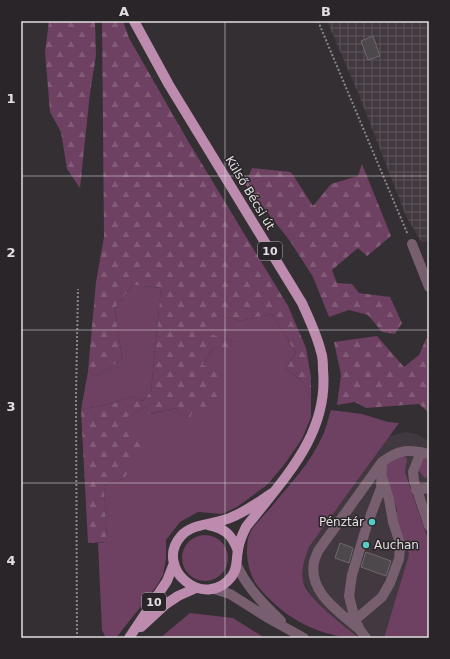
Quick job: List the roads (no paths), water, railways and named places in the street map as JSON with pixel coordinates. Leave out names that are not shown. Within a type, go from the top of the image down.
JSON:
[{"type":"main road","name":"Külső Bécsi út","points":[[134,21],[169,84],[298,298],[313,327],[322,352],[324,396],[320,416],[312,437],[289,474],[274,492]]},
{"type":"main road","name":"10","points":[[129,638],[167,581],[174,563],[176,544],[181,536],[193,528],[234,517],[274,492]]},
{"type":"main road","name":"10","points":[[237,566],[238,551],[246,528],[274,492]]},
{"type":"main road","points":[[207,525],[218,527],[227,533],[234,541],[238,551]]},
{"type":"main road","points":[[174,563],[182,579],[196,588]]},
{"type":"main road","points":[[214,588],[226,582],[235,572],[237,566]]},
{"type":"main road","name":"10","points":[[129,638],[166,604],[178,596],[196,588],[205,590],[214,588]]},
{"type":"street","points":[[412,244],[429,287]]},
{"type":"street","points":[[360,630],[322,597],[314,575],[314,563],[318,550],[382,462],[395,453],[410,450],[425,453],[413,472],[416,490],[429,526]]},
{"type":"street","points":[[366,638],[355,620],[348,596],[352,575],[381,488],[382,462]]},
{"type":"street","points":[[355,620],[382,597],[390,583],[400,549],[389,498],[381,474]]},
{"type":"street","points":[[416,490],[429,488]]},
{"type":"street","points":[[237,566],[249,587],[262,603],[289,630]]},
{"type":"street","points":[[214,588],[230,594],[304,638]]},
{"type":"place","name":"Pénztár","points":[[372,522]]},
{"type":"place","name":"Auchan","points":[[366,545]]}]
